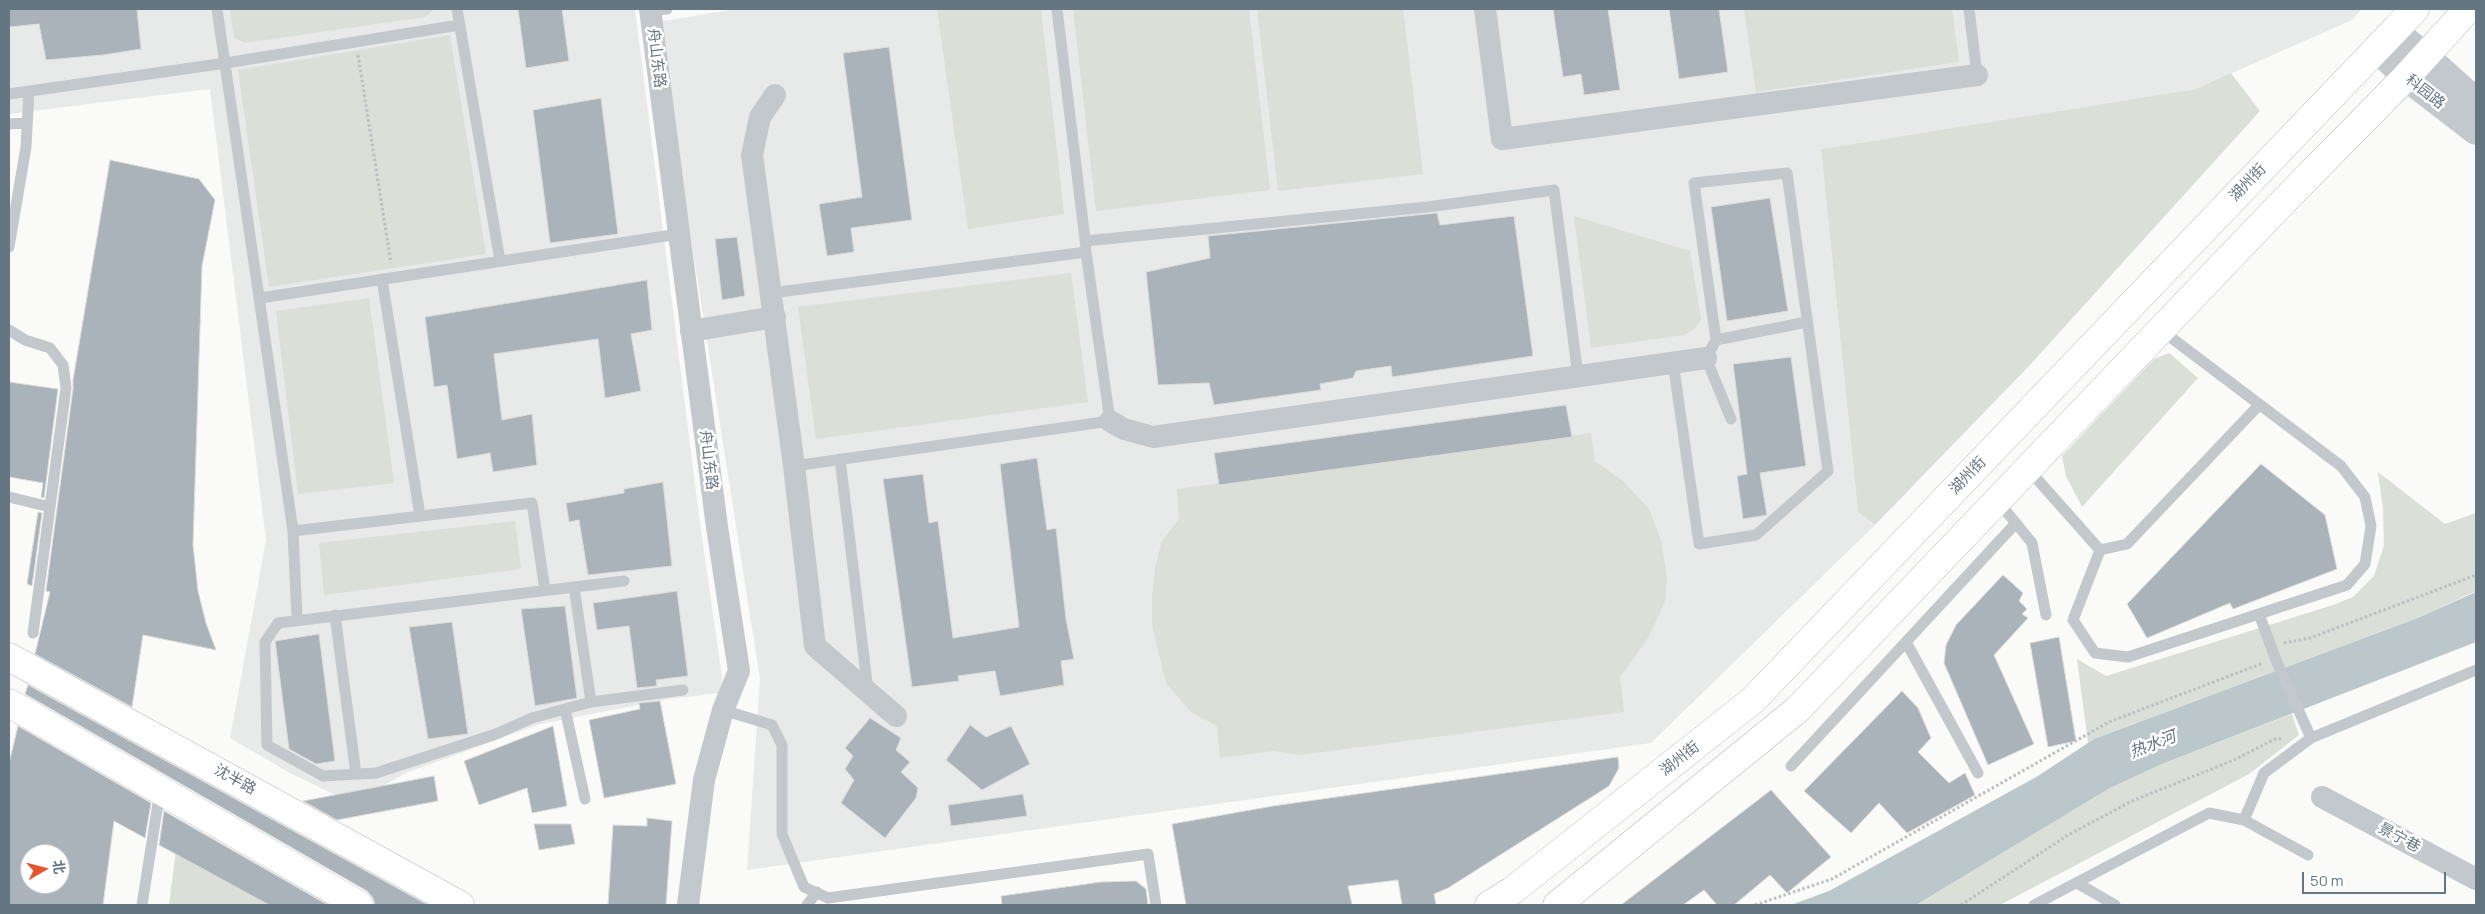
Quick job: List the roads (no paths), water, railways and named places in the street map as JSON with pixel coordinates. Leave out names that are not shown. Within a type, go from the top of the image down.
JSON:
[{"type":"main road","name":"湖州街","points":[[1489,905],[1513,890],[1753,700],[2415,9]]},
{"type":"main road","points":[[1570,901],[1798,709],[2406,77],[2468,9]]},
{"type":"main road","name":"沈半路","points":[[9,657],[460,905]]},
{"type":"main road","points":[[9,703],[359,905]]},
{"type":"street","points":[[1484,9],[1502,139],[1977,75]]},
{"type":"street","name":"舟山东路","points":[[656,10],[691,331],[717,527],[739,671],[723,710],[704,780],[688,905]]},
{"type":"street","name":"科园路","points":[[2385,40],[2425,56],[2476,102]]},
{"type":"street","name":"科园路","points":[[2385,40],[2406,77],[2476,131]]},
{"type":"street","points":[[775,95],[760,117],[752,155],[794,466],[815,646],[896,716]]},
{"type":"street","points":[[691,331],[774,317]]},
{"type":"street","points":[[1110,421],[1124,429],[1153,437],[1673,362],[1711,349]]},
{"type":"street","name":"景宁巷","points":[[2322,797],[2476,878]]},
{"type":"lane","points":[[217,9],[292,531],[298,619]]},
{"type":"lane","points":[[457,9],[500,261]]},
{"type":"lane","points":[[794,466],[1110,421],[1086,247],[1057,9]]},
{"type":"lane","points":[[1969,9],[1977,75]]},
{"type":"lane","points":[[9,94],[226,63],[459,25]]},
{"type":"lane","points":[[9,247],[26,147],[29,91]]},
{"type":"lane","points":[[9,124],[27,123]]},
{"type":"lane","points":[[1673,362],[1699,544],[1756,535],[1828,471],[1787,173],[1694,183],[1711,349],[1731,419]]},
{"type":"lane","points":[[771,293],[1086,247],[1427,207],[1554,190],[1578,376]]},
{"type":"lane","points":[[260,298],[679,234]]},
{"type":"lane","points":[[388,278],[420,516]]},
{"type":"lane","points":[[1711,349],[1807,322]]},
{"type":"lane","points":[[9,330],[25,340],[50,348],[64,366],[66,388],[33,633]]},
{"type":"lane","points":[[2100,550],[2073,620],[2095,653],[2128,657],[2347,585],[2365,564],[2370,526],[2364,497],[2340,466],[2161,330]]},
{"type":"lane","points":[[2100,550],[2127,544],[2259,405]]},
{"type":"lane","points":[[840,459],[868,692]]},
{"type":"lane","points":[[2028,469],[2100,550]]},
{"type":"lane","points":[[9,497],[50,507]]},
{"type":"lane","points":[[1997,500],[2032,543],[2046,615]]},
{"type":"lane","points":[[292,531],[532,503],[545,590]]},
{"type":"lane","points":[[1791,766],[2016,523]]},
{"type":"lane","points":[[624,581],[298,619],[278,623],[265,642],[268,745],[323,776],[376,773],[496,734],[532,718],[565,709],[591,702],[683,690]]},
{"type":"lane","points":[[574,587],[591,702]]},
{"type":"lane","points":[[2259,614],[2276,660],[2311,738]]},
{"type":"lane","points":[[335,615],[356,774]]},
{"type":"lane","points":[[1906,642],[1978,773]]},
{"type":"lane","points":[[2244,820],[2264,774],[2311,738],[2476,670]]},
{"type":"lane","points":[[565,709],[585,799]]},
{"type":"lane","points":[[723,710],[772,725],[782,745],[782,834],[804,887],[828,898],[1148,854],[1156,905]]},
{"type":"lane","points":[[142,905],[160,790]]},
{"type":"lane","points":[[2034,905],[2209,813],[2244,820],[2308,855]]},
{"type":"lane","points":[[2077,883],[2115,905]]},
{"type":"lane","points":[[807,905],[817,892]]},
{"type":"water","name":"热水河","points":[[2476,592],[2476,642],[2162,764],[2110,788],[1916,905],[1791,905],[1829,891],[2038,776],[2094,739],[2415,619]]}]
